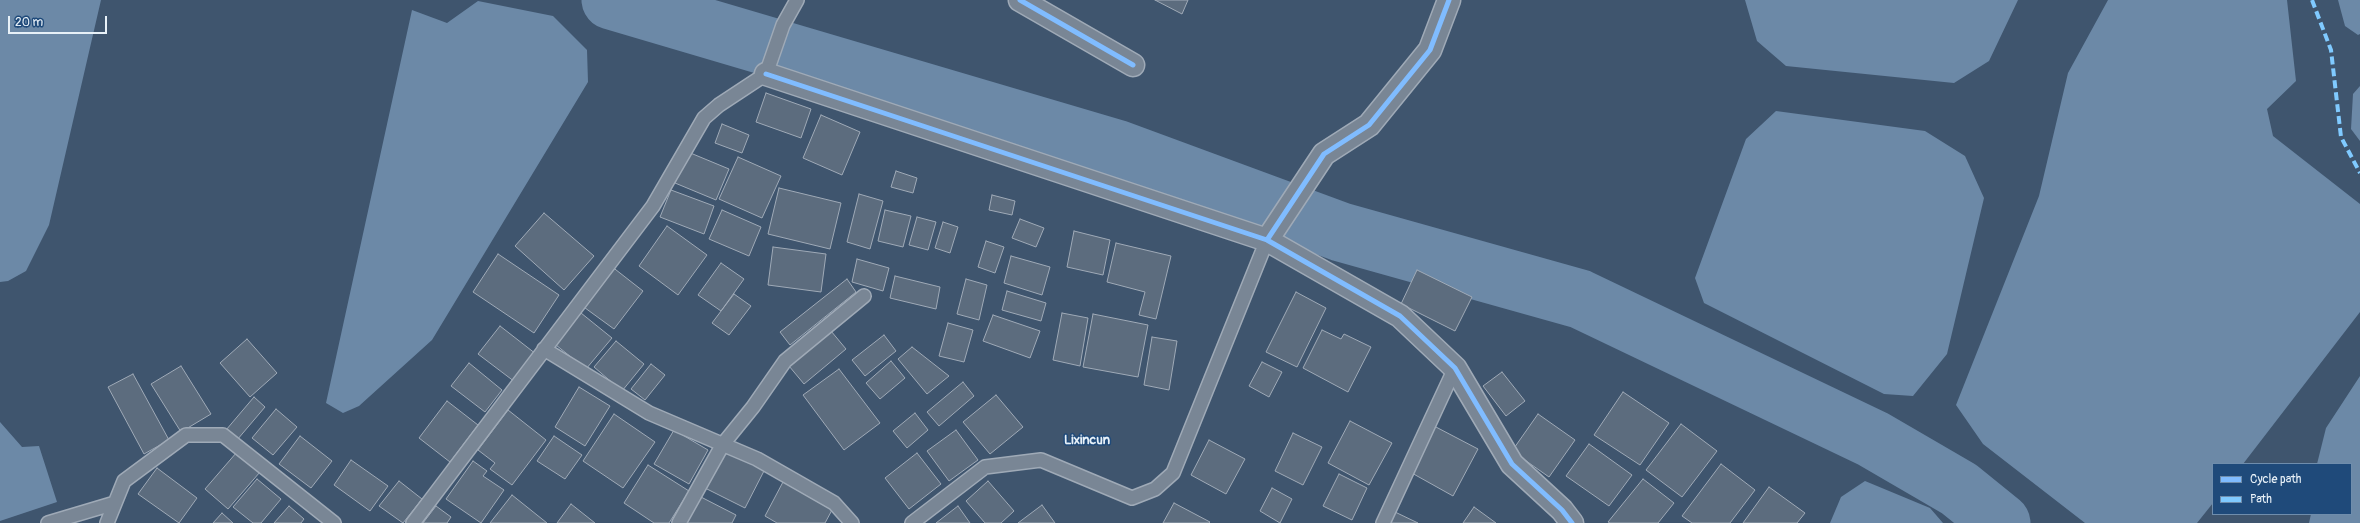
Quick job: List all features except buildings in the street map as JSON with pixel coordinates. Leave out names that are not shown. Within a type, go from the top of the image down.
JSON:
[{"type":"street","points":[[1020,0],[1133,65]]},
{"type":"street","points":[[1272,232],[1324,154],[1369,125],[1430,50],[1449,0]]},
{"type":"street","points":[[768,69],[1272,232],[1400,316],[1455,368],[1512,464],[1562,510],[1572,523]]},
{"type":"lane","points":[[413,523],[653,206],[704,118],[719,105],[768,69],[783,26],[797,0]]},
{"type":"lane","points":[[912,523],[985,467],[1041,460],[1132,498],[1155,489],[1173,473],[1272,232]]},
{"type":"lane","points":[[679,523],[723,444],[753,407],[784,361],[864,296]]},
{"type":"lane","points":[[544,349],[649,413],[757,459],[834,503],[852,523]]},
{"type":"lane","points":[[1383,523],[1455,368]]},
{"type":"lane","points":[[107,523],[124,482],[186,435],[223,435],[334,523]]},
{"type":"lane","points":[[48,523],[115,503]]},
{"type":"water","points":[[0,0],[101,0],[49,225],[26,271],[8,281],[0,282]]},
{"type":"water","points":[[1745,0],[2018,0],[1989,61],[1954,83],[1786,66],[1757,41]]},
{"type":"water","points":[[2108,0],[2287,0],[2296,81],[2267,109],[2273,136],[2360,204],[2360,312],[2244,463],[2212,463],[2212,504],[2197,523],[2085,523],[1983,444],[1956,405],[2039,196],[2068,73]]},
{"type":"water","points":[[2338,0],[2360,0],[2360,34],[2358,35],[2345,26]]},
{"type":"water","points":[[478,1],[553,16],[587,50],[588,82],[432,340],[359,406],[343,413],[326,403],[412,10],[447,23]]},
{"type":"water","points":[[2360,86],[2360,141],[2351,129],[2353,94]]},
{"type":"water","points":[[1776,111],[1925,131],[1965,156],[1984,198],[1947,354],[1913,396],[1884,394],[1704,303],[1695,278],[1746,139]]},
{"type":"water","points":[[2360,376],[2360,523],[2309,523],[2311,515],[2352,515],[2352,463],[2317,463],[2326,428]]},
{"type":"water","points":[[0,422],[22,447],[39,446],[57,502],[0,521]]},
{"type":"water","points":[[1865,481],[1930,508],[1943,523],[1830,523],[1841,497]]},
{"type":"waterway","points":[[611,0],[1116,149],[1341,232],[1580,299],[1873,439],[1959,489],[2001,523]]},
{"type":"marked path","points":[[2312,0],[2331,50],[2341,137],[2360,173]]},
{"type":"cycle path","points":[[1020,0],[1133,65]]},
{"type":"cycle path","points":[[1267,240],[1324,154],[1369,125],[1430,50],[1449,0]]},
{"type":"cycle path","points":[[766,74],[1267,240],[1400,316],[1455,368],[1512,464],[1562,510],[1572,523]]},
{"type":"district","name":"Lixincun","points":[[1087,441]]}]
